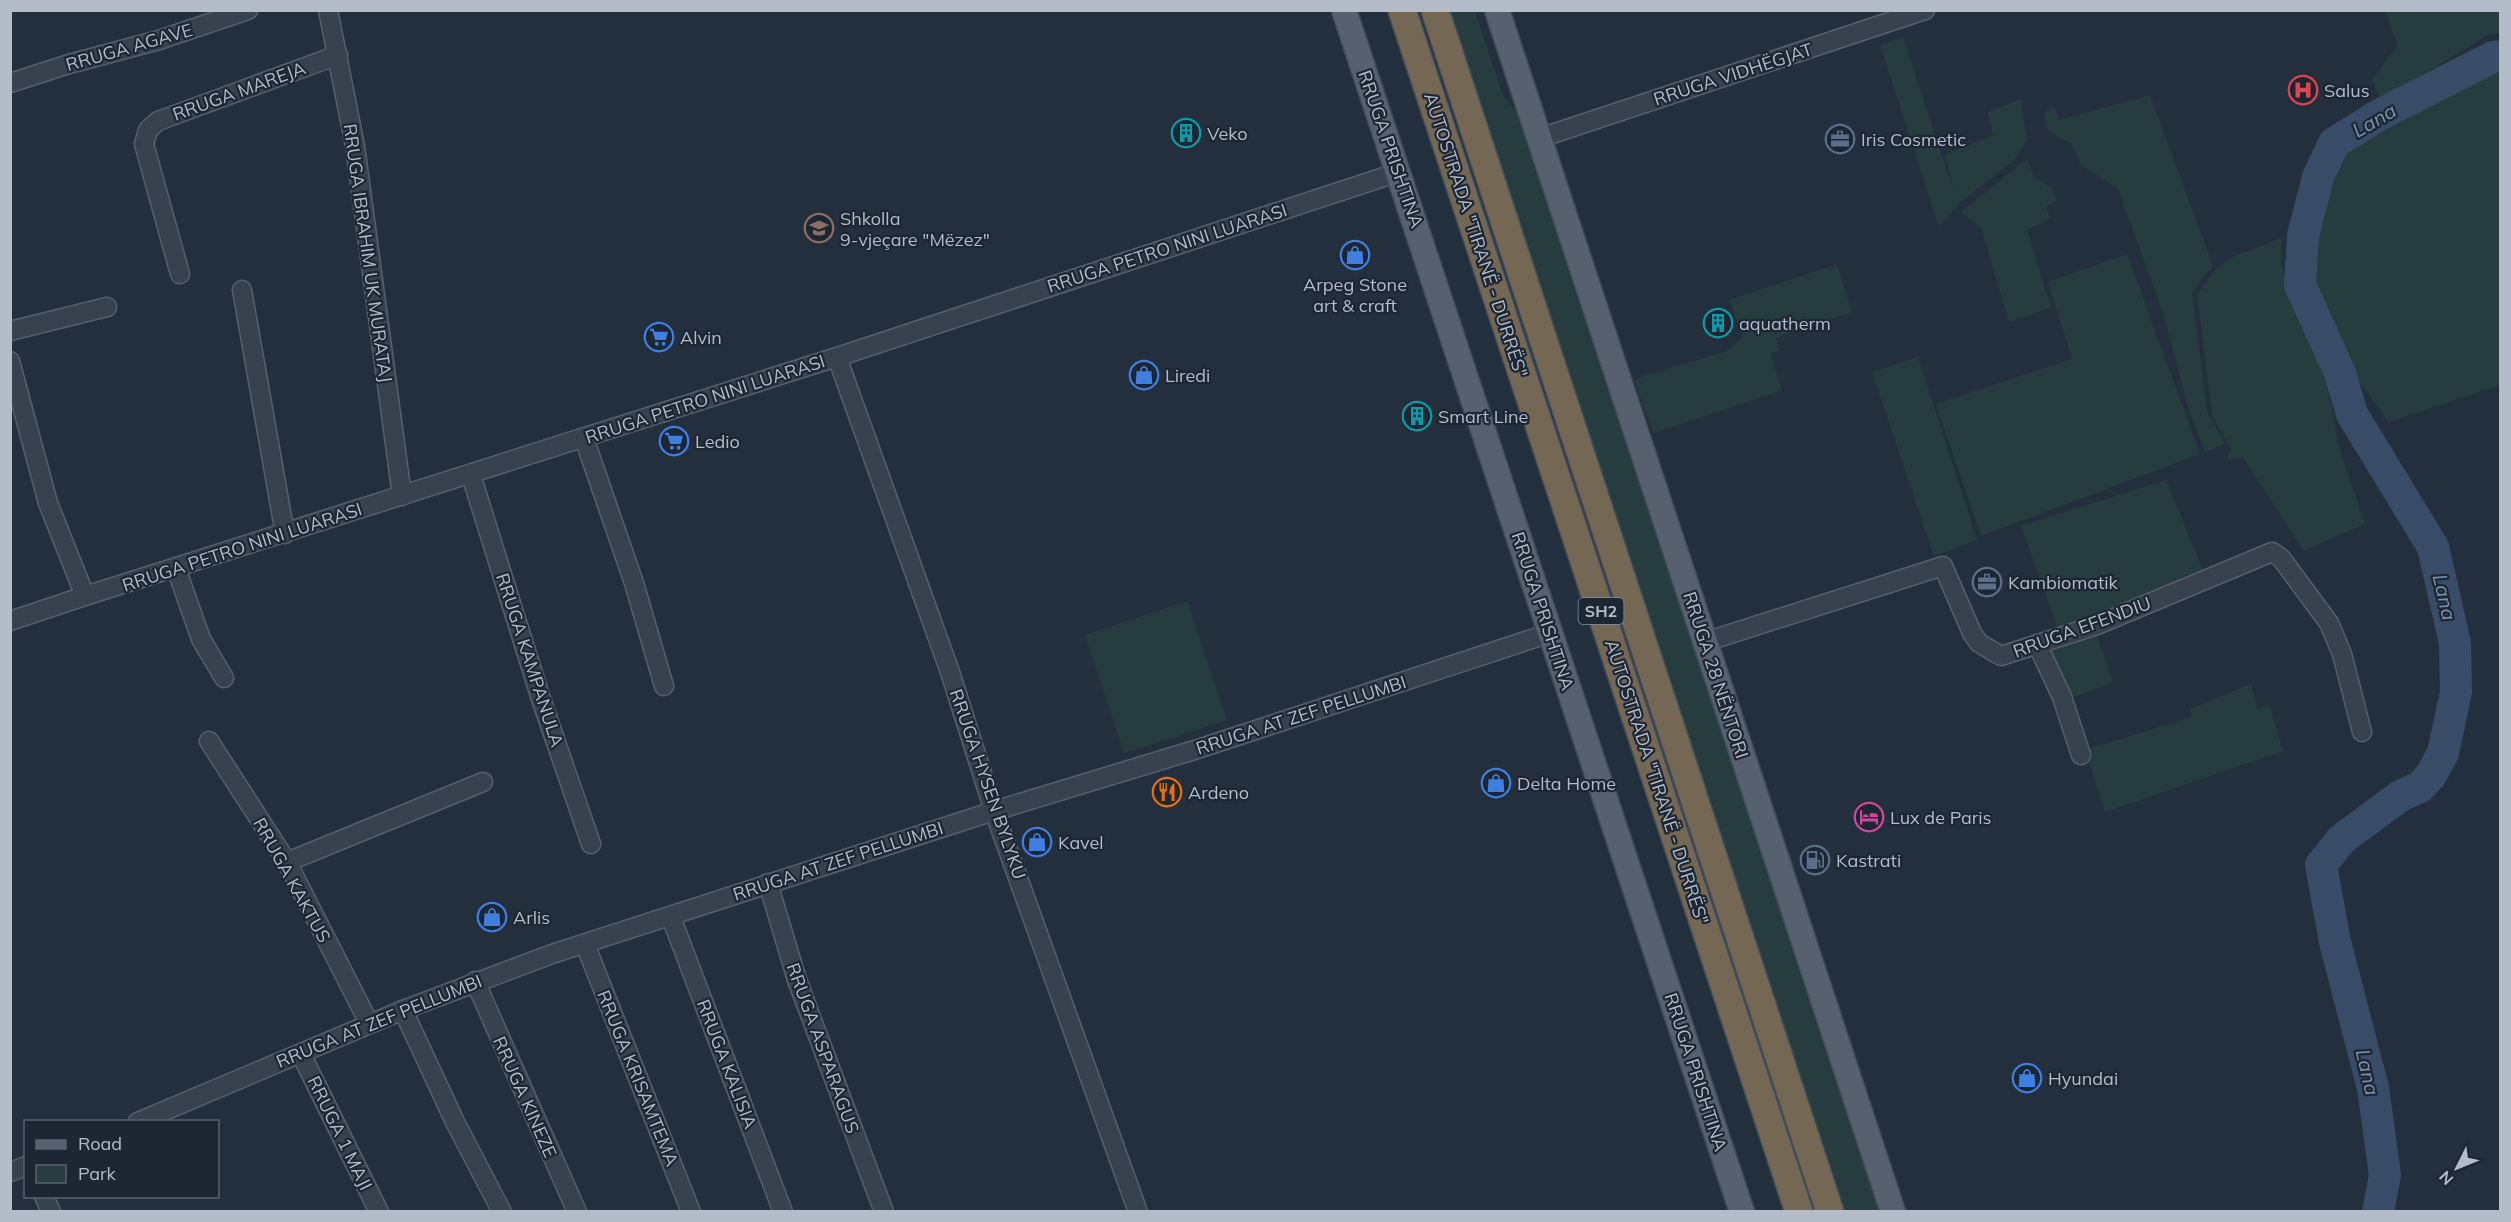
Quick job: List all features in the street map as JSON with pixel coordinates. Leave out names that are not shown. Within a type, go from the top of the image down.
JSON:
[{"type":"highway","name":"AUTOSTRADA \"TIRANË - DURRËS\"","points":[[1402,10],[1799,1212]]},
{"type":"highway","name":"AUTOSTRADA \"TIRANË - DURRËS\"","points":[[1435,10],[1830,1212]]},
{"type":"main road","name":"RRUGA PRISHTINA","points":[[1344,10],[1742,1212]]},
{"type":"main road","name":"RRUGA 28 NËNTORI","points":[[1497,10],[1893,1212]]},
{"type":"street","name":"RRUGA AGAVE","points":[[10,83],[69,64],[159,40],[248,10]]},
{"type":"street","name":"RRUGA IBRAHIM UK MURATAJ","points":[[328,10],[355,146],[402,496]]},
{"type":"street","name":"RRUGA VIDHËGJAT","points":[[1540,138],[1926,10]]},
{"type":"street","name":"RRUGA MAREJA","points":[[180,274],[144,144],[148,130],[158,121],[338,56]]},
{"type":"street","name":"RRUGA PETRO NINI LUARASI","points":[[10,621],[837,357],[1398,172]]},
{"type":"street","points":[[242,290],[285,534]]},
{"type":"street","points":[[10,331],[107,307]]},
{"type":"street","name":"RRUGA HYSEN BYLYKU","points":[[837,357],[950,672],[994,811],[1138,1212]]},
{"type":"street","points":[[10,361],[48,502],[85,596]]},
{"type":"street","points":[[584,438],[634,583],[664,686]]},
{"type":"street","name":"RRUGA KAMPANULA","points":[[471,475],[538,688],[591,844]]},
{"type":"street","name":"RRUGA EFENDIU","points":[[1706,642],[1943,566],[1972,633],[1979,643],[2001,656],[2097,625],[2272,552],[2281,558],[2329,623],[2342,654],[2362,732]]},
{"type":"street","points":[[176,568],[201,639],[224,678]]},
{"type":"street","name":"RRUGA AT ZEF PELLUMBI","points":[[143,1120],[369,1023],[475,981],[768,883],[1202,748],[1550,633]]},
{"type":"street","points":[[2037,644],[2062,697],[2081,755]]},
{"type":"street","name":"RRUGA KAKTUS","points":[[209,741],[287,862],[369,1023]]},
{"type":"street","points":[[287,862],[483,782]]},
{"type":"street","name":"RRUGA ASPARAGUS","points":[[768,883],[797,980],[884,1212]]},
{"type":"street","name":"RRUGA KALISIA","points":[[671,916],[783,1212]]},
{"type":"street","name":"RRUGA KRISAMTEMA","points":[[585,944],[691,1212]]},
{"type":"street","name":"RRUGA KINEZE","points":[[475,981],[577,1212]]},
{"type":"street","points":[[403,1010],[455,1122],[502,1212]]},
{"type":"street","name":"RRUGA 1 MAJI","points":[[301,1054],[379,1212]]},
{"type":"street","points":[[44,1198],[51,1212]]},
{"type":"green space","points":[[1445,11],[1475,11],[1503,95],[1517,113],[1880,1211],[1841,1211]]},
{"type":"green space","points":[[2385,11],[2500,11],[2500,33],[2490,34],[2381,100],[2372,79],[2398,46]]},
{"type":"green space","points":[[1903,37],[1954,192],[1945,154],[1993,136],[1988,112],[2021,99],[2027,141],[2013,161],[1958,204],[1939,227],[1880,45]]},
{"type":"green space","points":[[2500,63],[2500,385],[2389,422],[2359,381],[2312,284],[2312,241],[2319,205],[2331,166],[2344,146],[2368,129]]},
{"type":"green space","points":[[2150,95],[2213,266],[2192,292],[2207,411],[2225,444],[2205,452],[2188,407],[2164,316],[2118,189],[2081,165],[2071,143],[2051,133],[2045,119],[2045,112],[2055,107],[2059,120]]},
{"type":"green space","points":[[2027,159],[2034,177],[2052,188],[2057,200],[2046,207],[2050,218],[2027,230],[2051,308],[2009,322],[1981,228],[1961,212]]},
{"type":"green space","points":[[2282,238],[2281,264],[2290,298],[2312,334],[2322,358],[2340,451],[2365,524],[2304,551],[2242,456],[2227,460],[2231,450],[2212,415],[2197,294],[2217,268],[2232,257]]},
{"type":"green space","points":[[2127,254],[2200,454],[1981,536],[1936,404],[2072,359],[2048,282]]},
{"type":"green space","points":[[1837,264],[1852,312],[1776,338],[1780,350],[1770,354],[1782,390],[1653,433],[1634,379],[1727,351],[1743,337],[1729,300]]},
{"type":"green space","points":[[1918,357],[1977,540],[1934,556],[1872,372]]},
{"type":"green space","points":[[2166,480],[2204,573],[2194,579],[2188,574],[2179,579],[2180,584],[2156,594],[2153,591],[2131,604],[2058,629],[2021,526]]},
{"type":"green space","points":[[1187,601],[1227,720],[1124,753],[1085,635]]},
{"type":"green space","points":[[2095,630],[2113,682],[2068,700],[2047,655],[2050,650]]},
{"type":"green space","points":[[2251,684],[2257,709],[2269,704],[2283,751],[2105,812],[2085,750],[2192,717],[2190,709]]},
{"type":"waterway","name":"Lana","points":[[2378,1212],[2385,1175],[2373,1088],[2335,942],[2321,865],[2342,839],[2400,796],[2420,787],[2431,775],[2443,753],[2456,692],[2455,643],[2433,547],[2352,414],[2340,373],[2300,285],[2303,236],[2318,177],[2334,143],[2379,115],[2493,57],[2500,56]]},
{"type":"place","name":"Salus","points":[[2303,90]]},
{"type":"place","name":"Veko","points":[[1186,133]]},
{"type":"place","name":"Iris Cosmetic","points":[[1840,139]]},
{"type":"place","name":"Shkolla 9-vjeçare \"Mëzez\"","points":[[819,228]]},
{"type":"place","name":"Arpeg Stone art & craft","points":[[1355,255]]},
{"type":"place","name":"aquatherm","points":[[1718,323]]},
{"type":"place","name":"Alvin","points":[[659,337]]},
{"type":"place","name":"Liredi","points":[[1144,375]]},
{"type":"place","name":"Smart Line","points":[[1417,416]]},
{"type":"place","name":"Ledio","points":[[674,441]]},
{"type":"place","name":"Kambiomatik","points":[[1987,582]]},
{"type":"place","name":"Delta Home","points":[[1496,783]]},
{"type":"place","name":"Ardeno","points":[[1167,792]]},
{"type":"place","name":"Lux de Paris","points":[[1869,817]]},
{"type":"place","name":"Kavel","points":[[1037,842]]},
{"type":"place","name":"Kastrati","points":[[1815,860]]},
{"type":"place","name":"Arlis","points":[[492,917]]},
{"type":"place","name":"Hyundai","points":[[2027,1078]]}]
